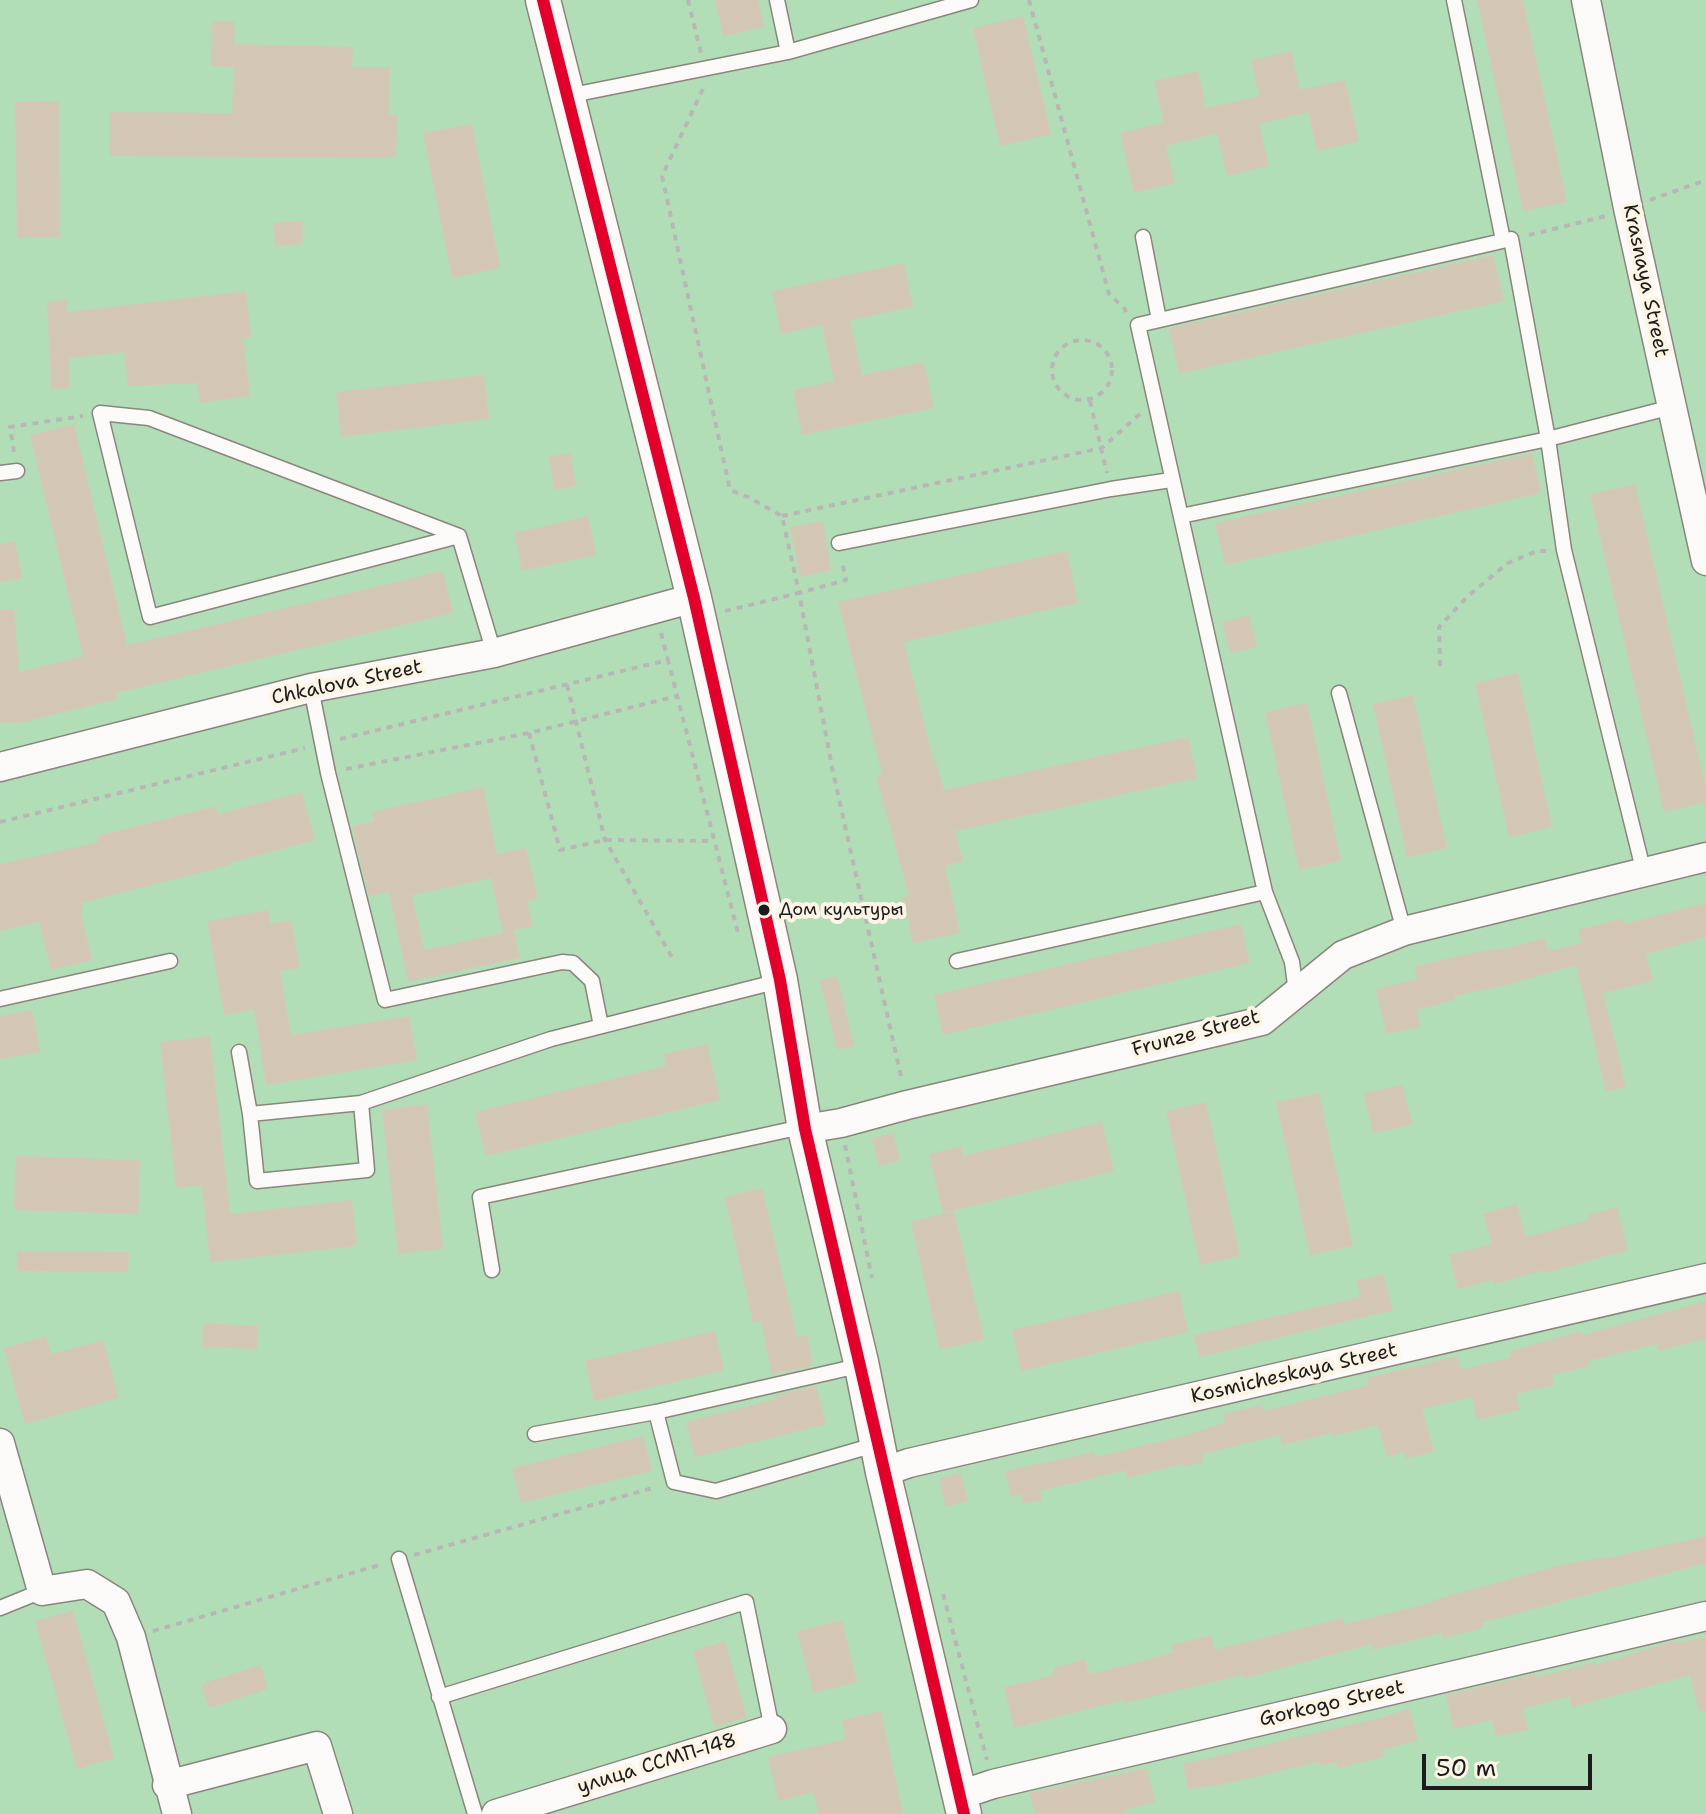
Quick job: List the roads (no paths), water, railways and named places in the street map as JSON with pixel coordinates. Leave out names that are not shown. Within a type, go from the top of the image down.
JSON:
[{"type":"street","points":[[543,0],[696,607],[780,980],[805,1129],[962,1805]]},
{"type":"street","name":"Krasnaya Street","points":[[1586,0],[1628,208],[1706,561]]},
{"type":"street","name":"Chkalova Street","points":[[0,767],[311,688],[494,653],[696,607]]},
{"type":"street","name":"Frunze Street","points":[[805,1129],[841,1123],[1262,1021],[1343,955],[1404,931],[1706,857]]},
{"type":"street","name":"Kosmicheskaya Street","points":[[881,1462],[924,1460],[1706,1278]]},
{"type":"street","points":[[0,1443],[42,1591],[87,1584],[116,1602],[131,1637],[177,1814]]},
{"type":"street","name":"Gorkogo Street","points":[[962,1805],[993,1784],[1706,1616]]},
{"type":"street","name":"улица ССМП-148","points":[[496,1814],[772,1729]]},
{"type":"street","points":[[167,1785],[317,1746],[338,1814]]},
{"type":"lane","points":[[777,0],[788,52]]},
{"type":"lane","points":[[567,96],[788,52],[971,0]]},
{"type":"lane","points":[[1454,0],[1548,439],[1564,550],[1644,873]]},
{"type":"lane","points":[[1143,237],[1159,320]]},
{"type":"lane","points":[[1296,992],[1292,962],[1265,892],[1138,325],[1507,240]]},
{"type":"lane","points":[[1181,516],[1548,439],[1672,407]]},
{"type":"lane","points":[[100,413],[149,418],[459,536],[150,617],[100,413]]},
{"type":"lane","points":[[0,473],[17,471]]},
{"type":"lane","points":[[839,543],[1171,480]]},
{"type":"lane","points":[[459,536],[494,653]]},
{"type":"lane","points":[[311,688],[328,773],[385,1000],[562,962],[573,963],[592,981],[601,1026]]},
{"type":"lane","points":[[1339,693],[1404,931]]},
{"type":"lane","points":[[957,961],[1265,892]]},
{"type":"lane","points":[[0,999],[170,961]]},
{"type":"lane","points":[[250,1114],[361,1103],[551,1039],[780,980]]},
{"type":"lane","points":[[239,1052],[257,1181],[367,1170],[361,1103]]},
{"type":"lane","points":[[492,1270],[480,1197],[788,1130],[805,1129]]},
{"type":"lane","points":[[535,1434],[656,1412],[845,1369],[861,1362]]},
{"type":"lane","points":[[656,1412],[674,1482],[716,1491],[864,1448],[881,1462]]},
{"type":"lane","points":[[399,1559],[475,1814]]},
{"type":"lane","points":[[0,1608],[42,1591]]},
{"type":"lane","points":[[439,1697],[746,1602],[772,1729]]},
{"type":"place","name":"Дом культуры","points":[[764,910]]}]
